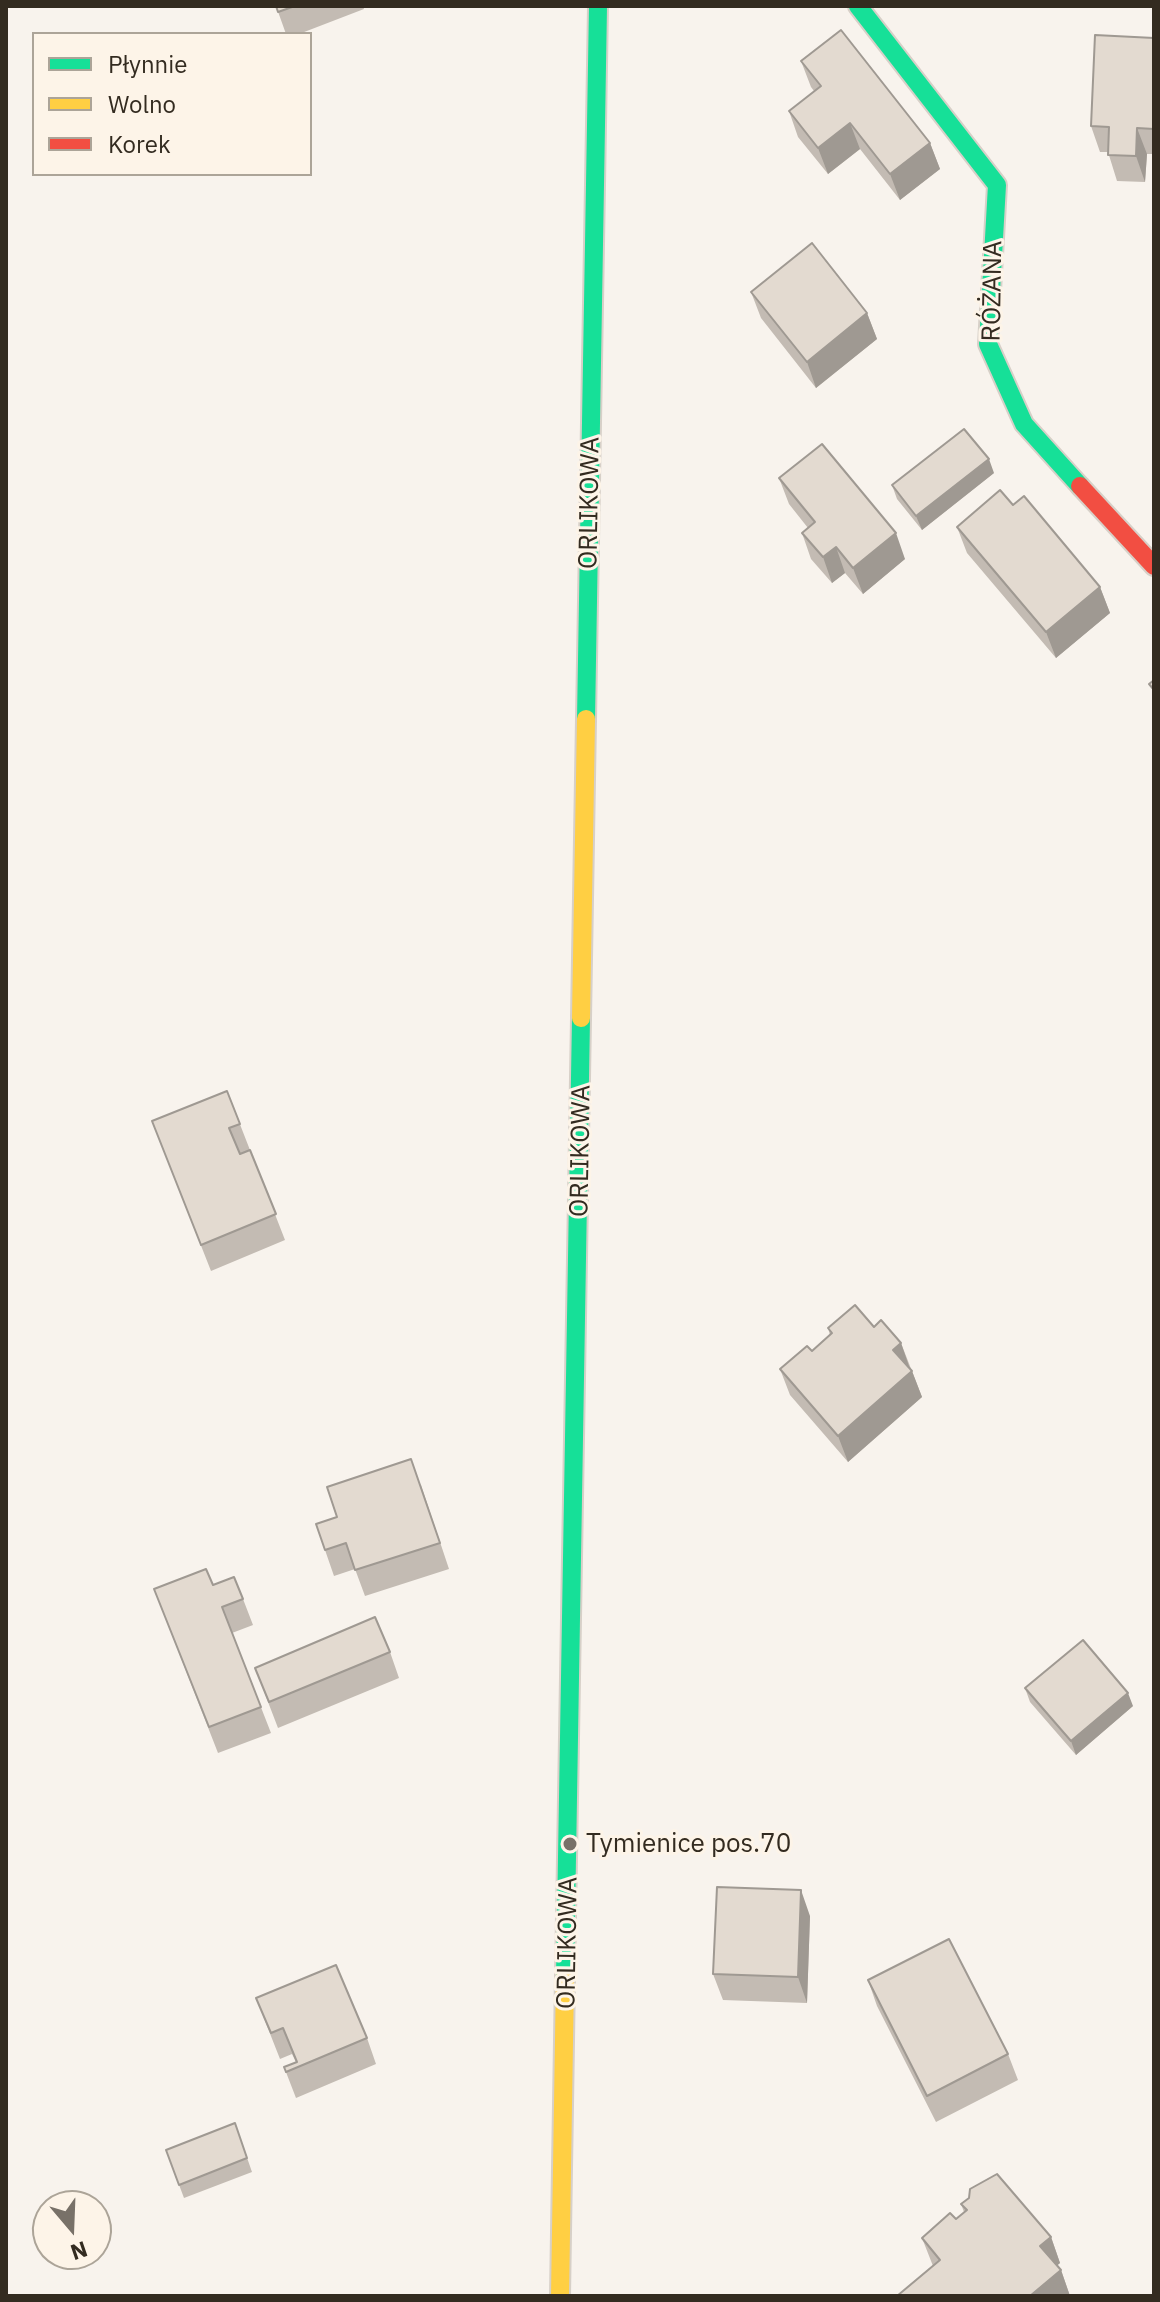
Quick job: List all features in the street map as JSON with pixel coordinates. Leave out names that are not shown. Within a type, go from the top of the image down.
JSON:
[{"type":"street","name":"ORLIKOWA","points":[[560,2296],[598,6]]},
{"type":"street","name":"RÓŻANA","points":[[858,6],[997,185],[988,344],[1024,424],[1154,566]]},
{"type":"building","points":[[276,6],[295,6],[278,12]]},
{"type":"building","points":[[841,30],[930,143],[890,174],[850,123],[818,148],[789,111],[821,86],[801,61]]},
{"type":"building","points":[[1095,35],[1154,38],[1154,129],[1137,128],[1136,156],[1108,155],[1109,127],[1091,126]]},
{"type":"building","points":[[812,243],[867,313],[807,362],[751,292]]},
{"type":"building","points":[[964,429],[989,459],[916,516],[892,485]]},
{"type":"building","points":[[822,444],[896,533],[853,568],[836,547],[823,557],[802,533],[815,522],[779,478]]},
{"type":"building","points":[[1000,490],[1013,505],[1024,496],[1100,587],[1046,632],[957,527]]},
{"type":"building","points":[[227,1091],[240,1124],[229,1128],[240,1154],[250,1150],[276,1214],[201,1245],[152,1121]]},
{"type":"building","points":[[855,1305],[874,1327],[881,1320],[901,1343],[893,1350],[912,1371],[838,1436],[780,1369],[807,1346],[812,1351],[832,1333],[828,1328]]},
{"type":"building","points":[[411,1459],[440,1543],[355,1570],[346,1543],[325,1550],[316,1524],[337,1517],[327,1487]]},
{"type":"building","points":[[206,1569],[213,1585],[234,1577],[243,1599],[222,1607],[261,1707],[209,1727],[154,1589]]},
{"type":"building","points":[[375,1617],[390,1652],[269,1702],[255,1668]]},
{"type":"building","points":[[1083,1640],[1128,1693],[1071,1741],[1025,1688]]},
{"type":"building","points":[[717,1887],[801,1890],[798,1977],[713,1974]]},
{"type":"building","points":[[949,1939],[1008,2054],[927,2096],[868,1980]]},
{"type":"building","points":[[336,1965],[367,2038],[286,2072],[284,2067],[297,2062],[283,2028],[271,2033],[256,1998]]},
{"type":"building","points":[[235,2123],[247,2158],[179,2185],[166,2150]]},
{"type":"building","points":[[997,2174],[1051,2237],[1040,2246],[1061,2270],[1030,2296],[897,2296],[940,2260],[922,2238],[950,2213],[956,2219],[967,2210],[961,2204],[969,2198],[970,2189]]},
{"type":"traffic: fast","points":[[586,719],[598,6]]},
{"type":"traffic: fast","points":[[858,6],[997,185],[988,344],[1024,424],[1080,486]]},
{"type":"traffic: fast","points":[[565,1977],[581,1018]]},
{"type":"traffic: slow","points":[[581,1018],[586,719]]},
{"type":"traffic: slow","points":[[560,2296],[565,1977]]},
{"type":"traffic: jam","points":[[1080,486],[1154,566]]},
{"type":"place","name":"Tymienice pos.70","points":[[570,1844]]}]
